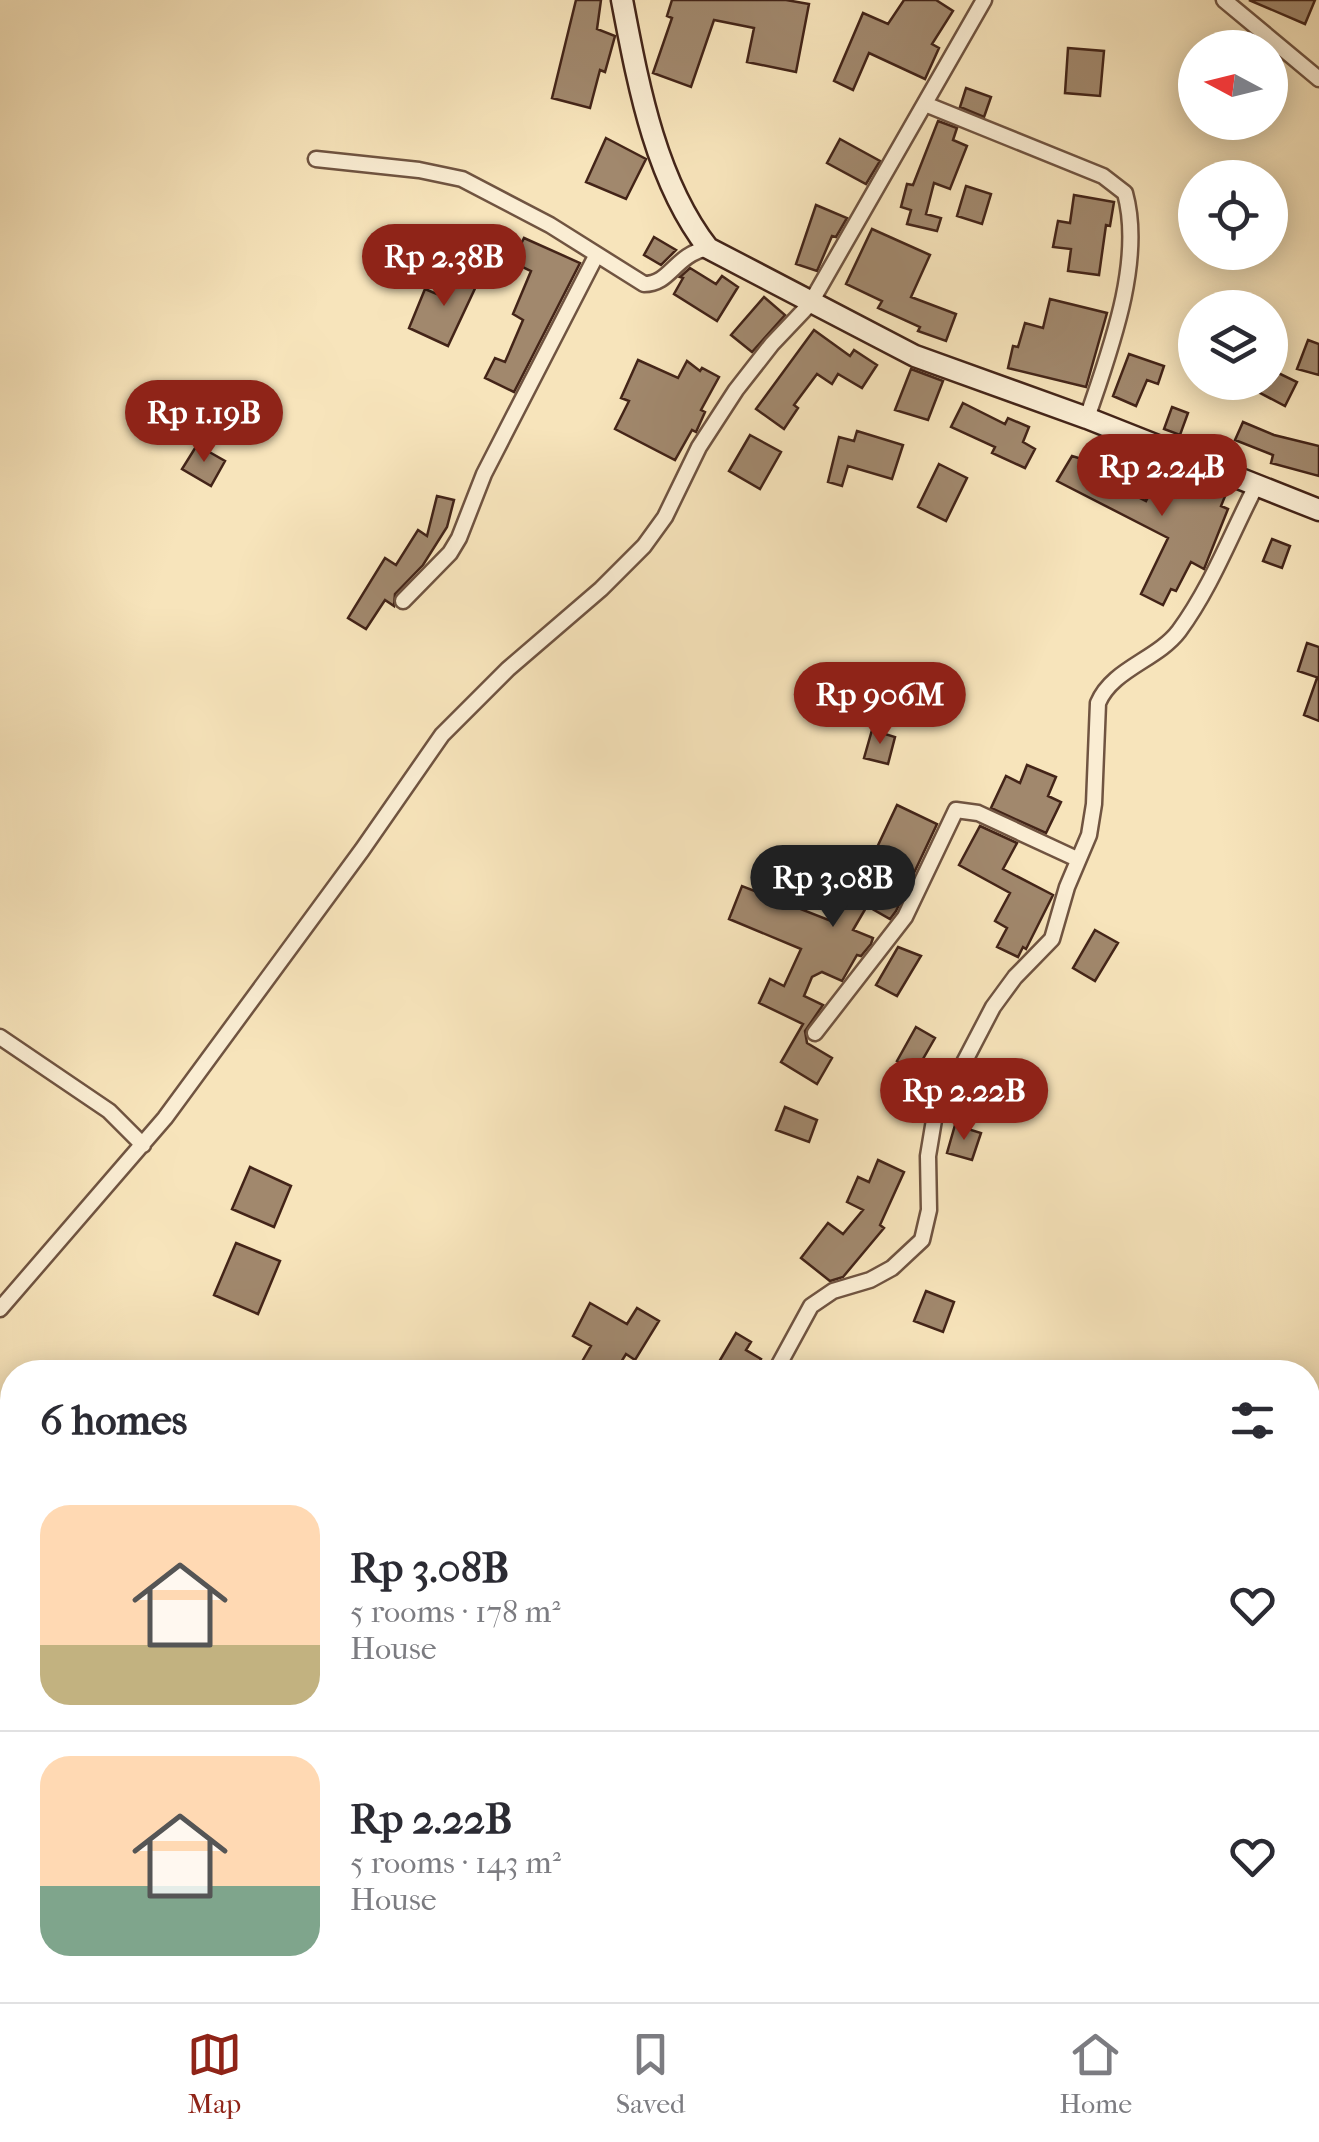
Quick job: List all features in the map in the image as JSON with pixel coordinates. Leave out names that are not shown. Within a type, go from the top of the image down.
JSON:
[{"type":"street","points":[[622,0],[634,62],[659,152],[695,232],[708,248],[915,356],[1319,510]]},
{"type":"street","points":[[0,1309],[143,1145],[317,912],[442,735],[508,668],[601,589],[644,546],[665,517],[700,447],[736,390],[810,304],[984,0]]},
{"type":"street","points":[[1224,0],[1319,80]]},
{"type":"street","points":[[925,104],[1103,176],[1125,193],[1130,226],[1126,276],[1112,342],[1086,418]]},
{"type":"street","points":[[316,159],[442,173],[462,179],[550,226],[633,280],[653,284],[664,280],[688,254],[708,248]]},
{"type":"street","points":[[404,601],[459,538],[492,459],[596,256]]},
{"type":"street","points":[[782,1360],[811,1306],[833,1292],[892,1268],[922,1240],[930,1210],[928,1156],[934,1120],[993,1008],[1015,977],[1052,939],[1093,820],[1097,718],[1103,691],[1164,648],[1180,629],[1214,576],[1257,484]]},
{"type":"street","points":[[815,1034],[904,916],[956,810],[978,813],[1077,859]]},
{"type":"street","points":[[0,1037],[110,1112],[143,1145]]},
{"type":"building","points":[[576,0],[601,0],[597,29],[615,36],[605,72],[600,70],[590,108],[552,98]]},
{"type":"building","points":[[672,0],[786,0],[809,4],[796,72],[747,62],[754,28],[714,20],[691,87],[653,73],[672,18],[667,16]]},
{"type":"building","points":[[904,0],[936,0],[953,11],[932,44],[939,48],[925,79],[869,53],[853,90],[834,81],[863,13],[888,24]]},
{"type":"building","points":[[1249,0],[1315,0],[1305,24]]},
{"type":"building","points":[[1068,48],[1104,51],[1100,96],[1065,93]]},
{"type":"building","points":[[966,88],[991,97],[984,117],[960,107]]},
{"type":"building","points":[[938,121],[957,128],[953,140],[967,146],[950,189],[934,183],[926,214],[941,218],[937,231],[907,224],[911,210],[901,207],[907,184],[913,185]]},
{"type":"building","points":[[606,138],[646,159],[626,199],[586,182]]},
{"type":"building","points":[[840,139],[880,161],[866,184],[827,163]]},
{"type":"building","points":[[966,186],[991,194],[982,224],[957,216]]},
{"type":"building","points":[[1074,195],[1114,202],[1110,226],[1106,225],[1099,275],[1068,271],[1071,249],[1053,247],[1058,221],[1070,223]]},
{"type":"building","points":[[816,205],[847,218],[836,237],[832,236],[817,271],[796,264]]},
{"type":"building","points":[[872,229],[930,255],[911,297],[956,314],[946,341],[918,331],[920,327],[878,308],[882,301],[846,284]]},
{"type":"building","points":[[654,237],[676,250],[661,265],[644,255]]},
{"type":"building","points":[[524,238],[580,263],[514,392],[485,378],[495,358],[505,362],[523,320],[513,314],[531,271],[512,262]]},
{"type":"building","points":[[690,268],[716,284],[722,276],[738,287],[717,321],[674,294],[683,278],[680,277]]},
{"type":"building","points":[[451,270],[478,282],[448,346],[409,328],[425,289],[439,295]]},
{"type":"building","points":[[764,297],[785,315],[752,352],[731,335]]},
{"type":"building","points":[[1050,299],[1107,313],[1086,387],[1008,368],[1013,346],[1018,347],[1025,323],[1043,328]]},
{"type":"building","points":[[814,330],[850,356],[854,350],[877,365],[862,388],[838,374],[832,384],[817,374],[794,405],[798,408],[784,429],[756,409]]},
{"type":"building","points":[[1308,340],[1319,344],[1319,375],[1297,369]]},
{"type":"building","points":[[1129,354],[1164,366],[1158,384],[1147,380],[1136,406],[1113,396]]},
{"type":"building","points":[[638,360],[678,378],[687,361],[700,371],[702,368],[719,377],[701,410],[705,412],[696,432],[692,430],[675,460],[615,429],[629,401],[621,398]]},
{"type":"building","points":[[911,369],[943,381],[928,420],[895,410]]},
{"type":"building","points":[[1288,378],[1297,382],[1288,400]]},
{"type":"building","points":[[963,403],[1005,424],[1008,418],[1029,427],[1023,442],[1035,449],[1025,468],[992,453],[995,447],[951,427]]},
{"type":"building","points":[[1172,407],[1188,413],[1180,435],[1164,429]]},
{"type":"building","points":[[1243,422],[1274,435],[1319,446],[1319,476],[1271,463],[1273,455],[1235,440]]},
{"type":"building","points":[[857,431],[903,445],[892,479],[848,466],[842,486],[828,482],[839,437],[854,441]]},
{"type":"building","points":[[750,435],[781,452],[760,489],[729,471]]},
{"type":"building","points":[[197,445],[225,461],[211,486],[182,469]]},
{"type":"building","points":[[1072,456],[1095,463],[1090,473],[1146,501],[1164,466],[1201,486],[1204,479],[1228,489],[1221,506],[1228,509],[1204,569],[1191,562],[1176,591],[1171,589],[1163,605],[1141,594],[1168,538],[1057,481]]},
{"type":"building","points":[[939,464],[967,478],[946,521],[918,507]]},
{"type":"building","points":[[437,496],[454,500],[447,527],[423,565],[395,594],[394,606],[385,600],[366,629],[348,618],[385,558],[396,565],[418,530],[427,536]]},
{"type":"building","points":[[1272,539],[1290,546],[1282,568],[1263,561]]},
{"type":"building","points":[[1307,643],[1319,647],[1319,678],[1298,671]]},
{"type":"building","points":[[1319,679],[1319,721],[1304,715]]},
{"type":"building","points":[[872,730],[895,737],[888,764],[864,758]]},
{"type":"building","points":[[1027,765],[1056,777],[1048,796],[1061,802],[1046,833],[991,808],[1006,776],[1020,783]]},
{"type":"building","points":[[897,805],[937,824],[890,919],[867,906],[853,930],[873,938],[871,944],[861,956],[857,955],[842,981],[822,972],[812,977],[804,996],[823,1005],[805,1031],[807,1043],[832,1058],[817,1084],[781,1062],[803,1024],[759,1003],[770,979],[784,986],[801,949],[729,919],[742,886],[831,921],[859,872],[864,875]]},
{"type":"building","points":[[980,826],[1017,843],[1003,869],[1053,895],[1026,949],[1023,947],[1018,957],[997,947],[1007,928],[995,921],[1010,893],[959,865]]},
{"type":"building","points":[[1095,930],[1118,943],[1095,981],[1073,968]]},
{"type":"building","points":[[898,947],[921,956],[897,996],[876,985]]},
{"type":"building","points":[[916,1027],[935,1038],[916,1071],[897,1061]]},
{"type":"building","points":[[785,1107],[817,1120],[809,1142],[776,1130]]},
{"type":"building","points":[[955,1125],[981,1133],[972,1160],[947,1153]]},
{"type":"building","points":[[878,1160],[904,1172],[880,1225],[884,1228],[843,1277],[830,1281],[801,1258],[828,1223],[843,1234],[863,1210],[847,1202],[858,1177],[869,1182]]},
{"type":"building","points":[[250,1167],[291,1186],[274,1227],[232,1209]]},
{"type":"building","points":[[236,1243],[280,1261],[258,1314],[214,1295]]},
{"type":"building","points":[[926,1291],[954,1302],[943,1332],[914,1321]]},
{"type":"building","points":[[590,1303],[627,1324],[637,1308],[659,1321],[635,1360],[626,1354],[622,1360],[583,1360],[591,1346],[573,1336]]},
{"type":"building","points":[[736,1333],[751,1342],[746,1350],[761,1359],[760,1360],[720,1360]]}]
